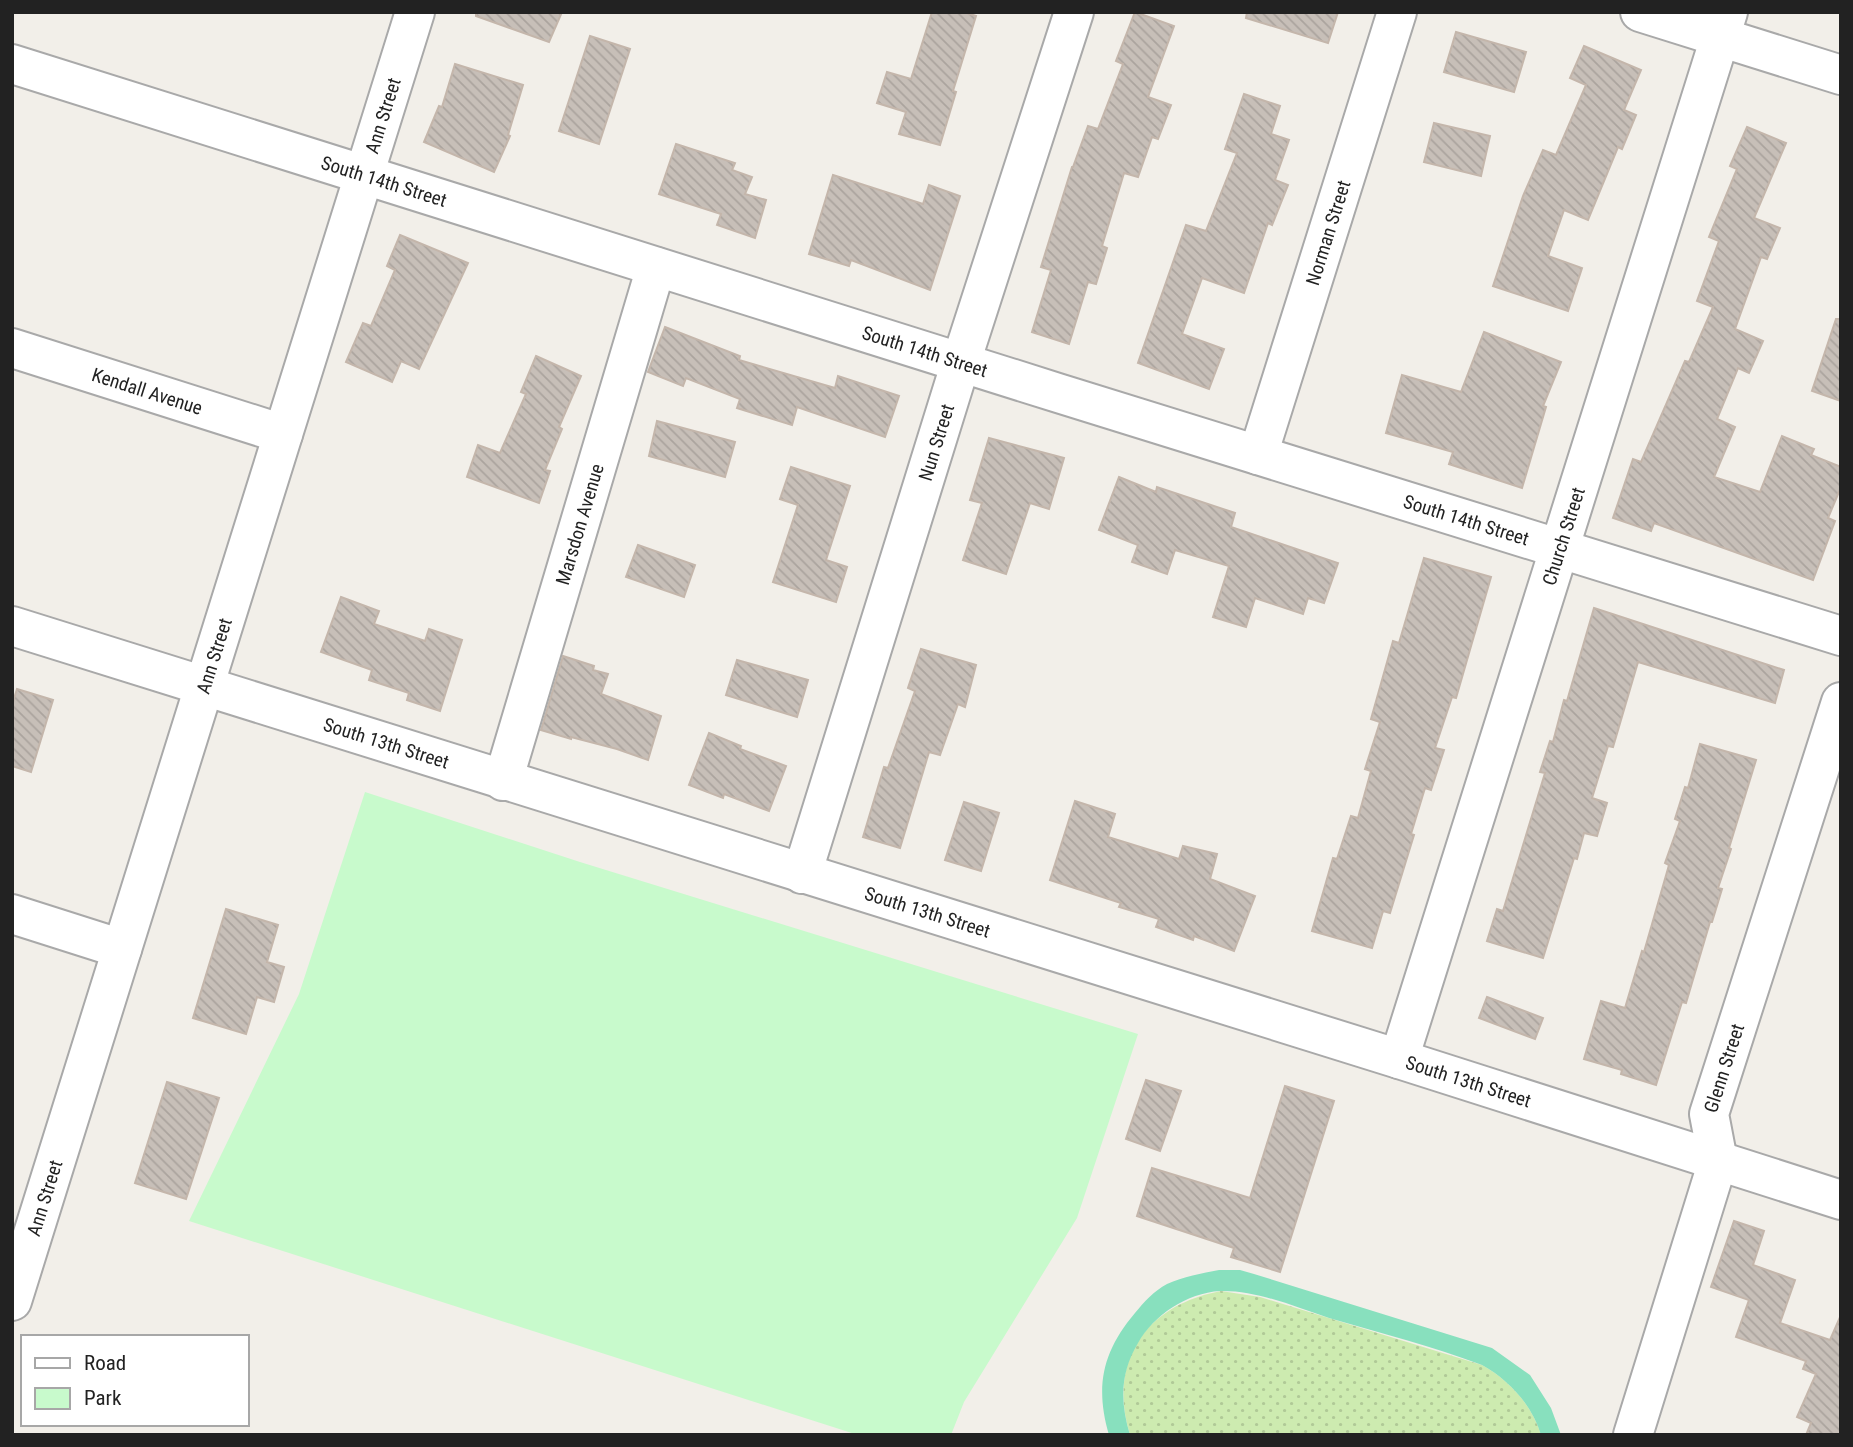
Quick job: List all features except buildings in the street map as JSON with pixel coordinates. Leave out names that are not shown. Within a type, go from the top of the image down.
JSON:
[{"type":"street","name":"Ann Street","points":[[12,1301],[28,1194],[122,949],[415,12]]},
{"type":"street","name":"Nun Street","points":[[802,874],[961,362],[1074,12]]},
{"type":"street","name":"Norman Street","points":[[1258,455],[1398,12]]},
{"type":"street","points":[[1640,12],[1724,25],[1841,75]]},
{"type":"street","name":"Church Street","points":[[1399,1059],[1724,25]]},
{"type":"street","name":"South 14th Street","points":[[12,64],[1841,636]]},
{"type":"street","name":"Marsdon Avenue","points":[[503,781],[656,267]]},
{"type":"street","name":"Kendall Avenue","points":[[12,348],[283,434]]},
{"type":"street","name":"South 13th Street","points":[[12,626],[1399,1059],[1841,1200]]},
{"type":"street","name":"Glenn Street","points":[[1633,1435],[1718,1161],[1709,1114],[1841,702]]},
{"type":"street","points":[[12,914],[122,949]]},
{"type":"green space","points":[[365,792],[580,862],[1138,1034],[1077,1218],[964,1402],[951,1435],[858,1435],[189,1221],[299,994]]},
{"type":"green space","points":[[1219,1270],[1240,1270],[1492,1348],[1530,1375],[1551,1408],[1561,1435],[1541,1435],[1532,1414],[1518,1394],[1482,1365],[1276,1300],[1248,1293],[1220,1291],[1196,1296],[1173,1307],[1145,1333],[1132,1354],[1123,1388],[1124,1411],[1130,1435],[1109,1435],[1103,1401],[1104,1371],[1124,1327],[1162,1287],[1186,1277]]},
{"type":"green space","points":[[1221,1291],[1260,1297],[1482,1365],[1518,1394],[1532,1414],[1541,1435],[1130,1435],[1124,1408],[1124,1383],[1129,1360],[1139,1340],[1153,1323],[1172,1309],[1195,1298]]}]
